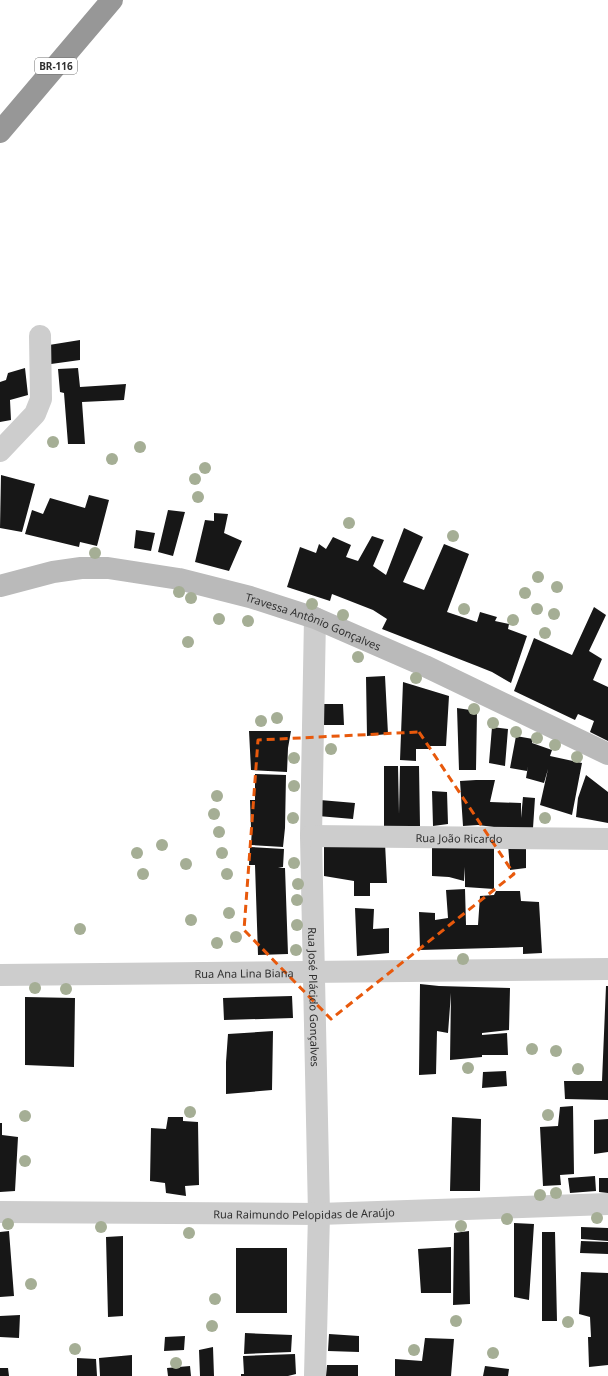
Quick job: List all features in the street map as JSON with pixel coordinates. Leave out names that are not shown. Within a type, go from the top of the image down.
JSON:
[{"type":"highway","name":"BR-116","points":[[0,132],[112,0]]},
{"type":"street","points":[[0,451],[35,414],[41,400],[40,336]]},
{"type":"street","name":"Travessa Antônio Gonçalves","points":[[0,586],[53,572],[81,568],[108,568],[179,579],[250,597],[315,618],[425,666],[608,754]]},
{"type":"street","name":"Rua José Plácido Gonçalves","points":[[315,618],[311,836],[319,1214],[315,1376]]},
{"type":"street","name":"Rua João Ricardo","points":[[311,836],[608,839]]},
{"type":"street","name":"Rua Ana Lina Biana","points":[[0,975],[608,969]]},
{"type":"street","name":"Rua Raimundo Pelopidas de Araújo","points":[[0,1212],[319,1214],[608,1204]]},
{"type":"highlighted area","points":[[419,732],[514,874],[331,1019],[244,930],[258,740]]},
{"type":"building","points":[[80,340],[80,360],[51,364],[49,345]]},
{"type":"building","points":[[25,368],[28,395],[10,400],[11,420],[0,422],[0,382],[6,380],[8,373]]},
{"type":"building","points":[[78,368],[80,387],[126,384],[124,400],[82,402],[85,444],[68,444],[64,393],[60,392],[58,369]]},
{"type":"building","points":[[1,475],[35,484],[22,532],[0,528]]},
{"type":"building","points":[[89,495],[109,500],[97,546],[80,542],[79,547],[25,534],[32,510],[43,514],[50,498],[85,508]]},
{"type":"building","points":[[168,510],[185,512],[173,556],[158,552]]},
{"type":"building","points":[[214,513],[228,514],[224,533],[242,541],[229,571],[195,562],[205,520],[214,521]]},
{"type":"building","points":[[404,528],[423,537],[403,582],[424,590],[444,544],[469,554],[447,612],[477,622],[480,612],[497,617],[495,621],[509,624],[508,629],[527,636],[511,683],[492,672],[382,629],[387,619],[373,610],[332,594],[330,601],[287,587],[300,547],[316,553],[319,544],[326,549],[333,537],[351,545],[346,557],[358,561],[372,536],[384,540],[373,566],[386,575]]},
{"type":"building","points":[[136,530],[155,533],[151,551],[134,548]]},
{"type":"building","points":[[594,607],[606,615],[589,651],[602,659],[593,680],[608,687],[608,741],[590,732],[594,721],[578,714],[575,720],[514,691],[534,638],[572,655]]},
{"type":"building","points":[[385,676],[388,734],[367,736],[366,677]]},
{"type":"building","points":[[403,682],[449,696],[446,746],[429,746],[429,749],[416,749],[416,761],[400,760]]},
{"type":"building","points":[[319,704],[343,704],[344,725],[319,725]]},
{"type":"building","points":[[457,708],[477,711],[476,770],[459,770]]},
{"type":"building","points":[[492,727],[508,729],[505,766],[489,763]]},
{"type":"building","points":[[249,731],[291,731],[288,748],[287,772],[251,770]]},
{"type":"building","points":[[516,736],[533,739],[532,743],[552,750],[550,756],[582,763],[572,815],[540,805],[548,769],[544,783],[526,778],[528,766],[527,771],[510,768]]},
{"type":"building","points":[[384,766],[398,766],[399,814],[400,766],[419,766],[420,826],[384,828]]},
{"type":"building","points":[[255,774],[286,775],[285,828],[283,847],[251,845],[252,828],[250,800],[255,800]]},
{"type":"building","points":[[586,775],[608,792],[608,823],[576,817],[578,798]]},
{"type":"building","points":[[495,780],[490,802],[521,803],[521,818],[523,797],[535,798],[533,828],[502,828],[478,825],[463,826],[460,781]]},
{"type":"building","points":[[432,791],[447,792],[448,824],[433,826]]},
{"type":"building","points":[[320,800],[355,803],[353,819],[318,816]]},
{"type":"building","points":[[385,843],[387,883],[370,883],[370,896],[354,896],[354,881],[324,876],[324,844]]},
{"type":"building","points":[[432,844],[494,846],[494,889],[465,887],[465,867],[464,881],[449,877],[432,876]]},
{"type":"building","points":[[508,844],[526,844],[526,868],[510,870]]},
{"type":"building","points":[[250,847],[284,849],[283,867],[278,868],[285,868],[288,954],[258,955],[255,865],[249,865]]},
{"type":"building","points":[[465,889],[466,925],[478,925],[480,896],[494,895],[496,891],[520,891],[521,901],[539,902],[542,953],[523,954],[523,947],[420,950],[419,912],[435,913],[435,920],[448,918],[446,890]]},
{"type":"building","points":[[355,908],[374,909],[373,929],[389,928],[389,953],[357,956]]},
{"type":"building","points":[[420,984],[510,988],[509,1030],[482,1033],[482,1035],[507,1033],[508,1055],[482,1055],[482,1057],[450,1060],[451,993],[448,1033],[437,1031],[436,1074],[419,1075]]},
{"type":"building","points":[[606,986],[608,986],[608,1100],[565,1099],[564,1081],[602,1081]]},
{"type":"building","points":[[292,996],[293,1018],[224,1020],[223,998]]},
{"type":"building","points":[[25,997],[75,998],[74,1067],[25,1065]]},
{"type":"building","points":[[273,1031],[272,1090],[226,1094],[228,1034]]},
{"type":"building","points":[[506,1071],[507,1086],[482,1088],[483,1072]]},
{"type":"building","points":[[573,1106],[574,1174],[560,1175],[561,1185],[543,1186],[540,1127],[558,1126],[560,1107]]},
{"type":"building","points":[[168,1117],[183,1117],[183,1121],[198,1122],[199,1185],[185,1186],[186,1196],[166,1193],[165,1183],[150,1181],[151,1128],[166,1129]]},
{"type":"building","points":[[452,1117],[481,1119],[480,1191],[450,1191]]},
{"type":"building","points":[[608,1119],[608,1152],[594,1154],[594,1120]]},
{"type":"building","points":[[0,1123],[2,1123],[2,1135],[18,1137],[15,1191],[0,1192]]},
{"type":"building","points":[[595,1176],[596,1191],[570,1193],[568,1178]]},
{"type":"building","points":[[599,1178],[608,1178],[608,1193],[599,1192]]},
{"type":"building","points":[[514,1223],[534,1224],[529,1300],[514,1297]]},
{"type":"building","points":[[581,1227],[608,1228],[608,1241],[581,1239]]},
{"type":"building","points":[[9,1231],[14,1296],[0,1297],[0,1232]]},
{"type":"building","points":[[469,1231],[470,1304],[453,1305],[454,1233]]},
{"type":"building","points":[[542,1232],[555,1232],[557,1321],[542,1321]]},
{"type":"building","points":[[123,1236],[123,1316],[108,1317],[106,1237]]},
{"type":"building","points":[[581,1241],[608,1242],[608,1254],[580,1253]]},
{"type":"building","points":[[451,1247],[451,1293],[421,1293],[418,1249]]},
{"type":"building","points":[[236,1248],[287,1248],[287,1313],[236,1313]]},
{"type":"building","points":[[581,1272],[608,1273],[608,1365],[589,1367],[588,1337],[591,1337],[590,1317],[579,1314]]},
{"type":"building","points":[[20,1315],[19,1338],[0,1337],[0,1316]]},
{"type":"building","points":[[245,1333],[292,1335],[291,1352],[244,1354]]},
{"type":"building","points":[[329,1334],[359,1336],[359,1352],[328,1351]]},
{"type":"building","points":[[185,1336],[184,1350],[164,1351],[165,1337]]},
{"type":"building","points":[[425,1338],[454,1339],[451,1376],[395,1376],[395,1359],[422,1361]]},
{"type":"building","points":[[213,1347],[214,1376],[200,1376],[199,1350]]},
{"type":"building","points":[[295,1354],[296,1374],[288,1376],[241,1376],[241,1374],[244,1374],[243,1356]]},
{"type":"building","points":[[132,1355],[132,1376],[100,1376],[99,1358]]},
{"type":"building","points":[[77,1358],[96,1359],[97,1376],[77,1376]]},
{"type":"building","points":[[327,1365],[358,1365],[358,1376],[326,1376]]},
{"type":"building","points":[[190,1366],[191,1376],[168,1376],[167,1368]]},
{"type":"building","points":[[485,1366],[509,1369],[508,1376],[483,1376]]},
{"type":"building","points":[[0,1368],[8,1368],[9,1376],[0,1376]]}]
